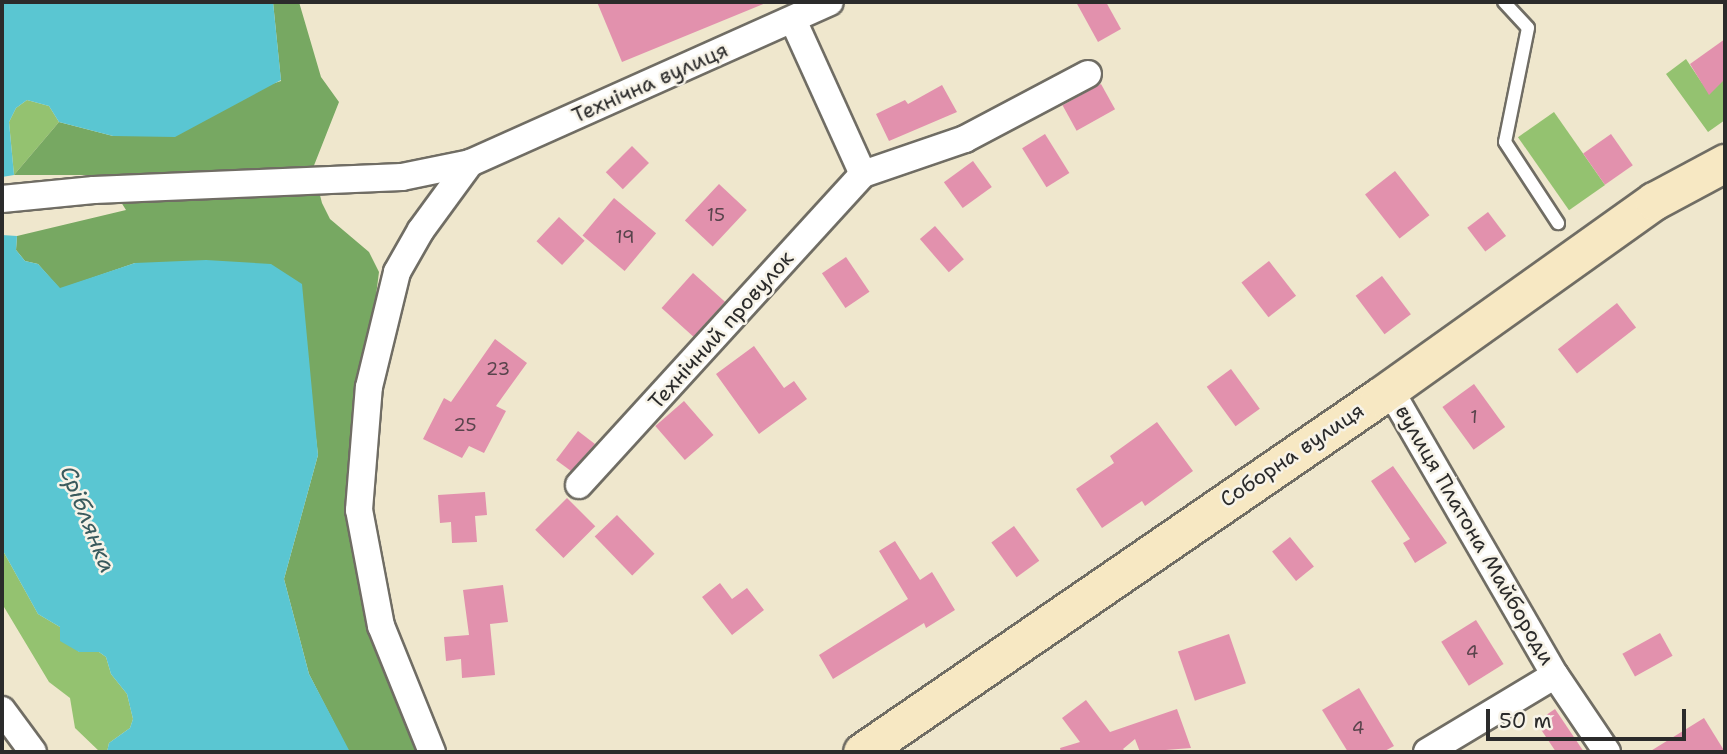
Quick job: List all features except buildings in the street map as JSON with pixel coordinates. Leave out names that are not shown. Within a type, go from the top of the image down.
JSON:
[{"type":"main road","name":"Соборна вулиця","points":[[862,752],[1389,388],[1654,201],[1725,163]]},
{"type":"street","name":"Технічна вулиця","points":[[2,200],[94,190],[402,177],[470,163],[830,2]]},
{"type":"street","points":[[793,20],[863,174]]},
{"type":"street","name":"Технічний провулок","points":[[579,485],[863,174],[965,139],[1088,74]]},
{"type":"street","name":"Технічна вулиця","points":[[432,752],[381,626],[359,510],[369,387],[397,272],[421,230],[470,163]]},
{"type":"street","name":"вулиця Платона Майбороди","points":[[1389,388],[1555,675],[1607,752]]},
{"type":"street","points":[[1427,752],[1555,675]]},
{"type":"street","points":[[2,710],[33,752]]},
{"type":"lane","points":[[1504,2],[1528,28],[1504,142],[1558,223]]},
{"type":"green space","points":[[273,2],[299,2],[321,77],[339,102],[313,168],[322,203],[330,219],[369,252],[379,272],[357,445],[400,706],[416,752],[349,752],[309,674],[284,579],[318,455],[308,371],[135,263],[60,289],[38,264],[25,261],[16,250],[17,236],[126,210],[104,175],[14,175],[59,122],[113,136],[281,81]]},
{"type":"green space","points":[[1686,59],[1702,83],[1725,66],[1725,120],[1708,132],[1666,74]]},
{"type":"green space","points":[[27,100],[49,106],[59,122],[14,175],[9,122],[16,108]]},
{"type":"green space","points":[[1554,112],[1605,185],[1569,210],[1518,137]]},
{"type":"green space","points":[[2,549],[38,614],[60,627],[79,652],[99,652],[106,657],[111,674],[127,694],[133,719],[130,728],[109,743],[107,752],[100,752],[75,728],[70,698],[49,682],[4,607]]},
{"type":"water","points":[[2,2],[273,2],[281,80],[175,137],[113,136],[59,122],[49,106],[27,100],[16,108],[9,122],[14,175],[2,177]]},
{"type":"water","name":"Сріблянка","points":[[2,235],[17,236],[16,250],[25,261],[38,264],[60,288],[135,263],[206,260],[271,264],[302,284],[318,455],[284,579],[309,674],[350,752],[107,752],[109,743],[130,728],[133,719],[127,694],[111,674],[106,657],[99,652],[79,652],[60,641],[60,627],[38,614],[2,549]]}]
